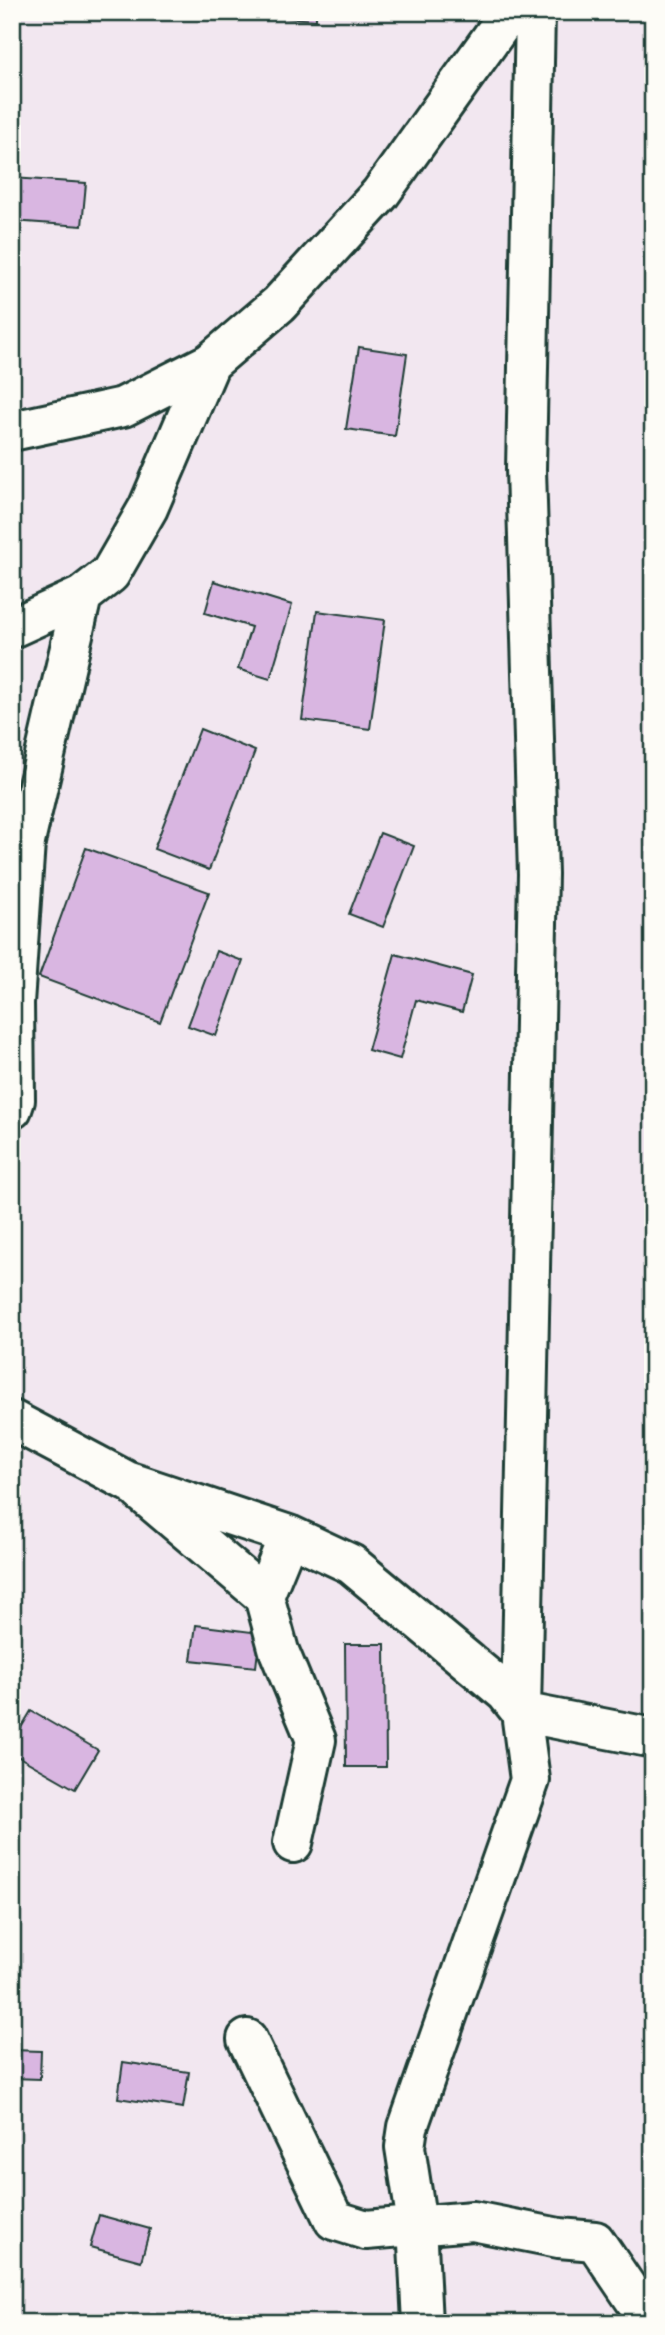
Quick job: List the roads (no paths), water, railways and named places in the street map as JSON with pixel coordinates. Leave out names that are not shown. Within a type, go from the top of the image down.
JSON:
[{"type":"street","points":[[17,440],[123,407],[210,363],[279,304],[380,194],[510,12]]},
{"type":"street","points":[[422,2323],[417,2224],[405,2147],[408,2127],[530,1780],[521,1712],[538,874],[526,469],[535,12]]},
{"type":"street","points":[[12,628],[82,596],[110,574],[129,544],[210,363]]},
{"type":"street","points":[[12,1109],[15,1100],[14,1003],[25,842],[82,596]]},
{"type":"street","points":[[14,1427],[127,1481],[289,1535],[351,1564],[506,1693],[521,1712],[653,1738]]},
{"type":"street","points":[[127,1481],[264,1596],[279,1651],[316,1740],[293,1843]]},
{"type":"street","points":[[264,1596],[289,1535]]},
{"type":"street","points":[[247,2039],[334,2220],[366,2230],[398,2230],[417,2224],[473,2221],[559,2238],[595,2241],[635,2300],[653,2317]]}]
